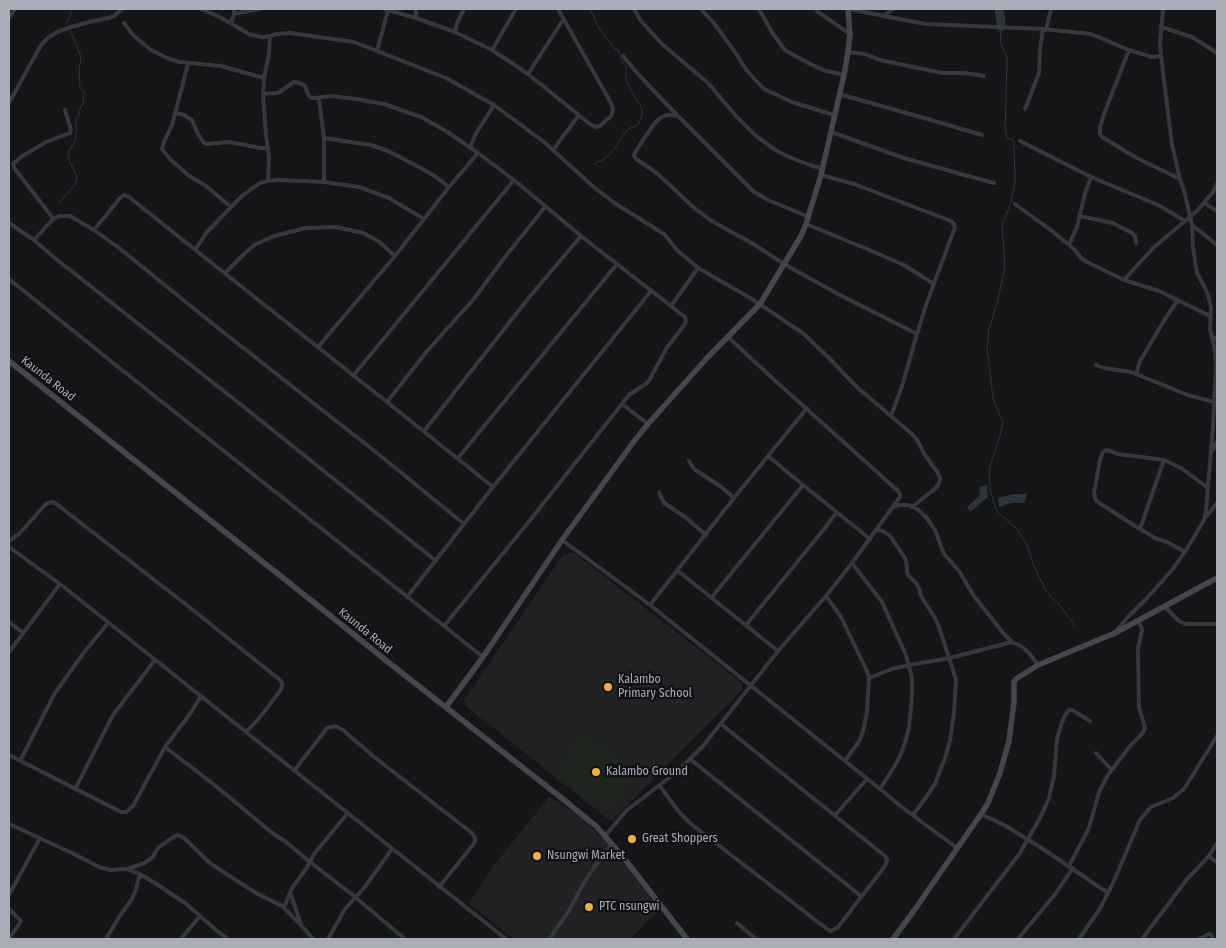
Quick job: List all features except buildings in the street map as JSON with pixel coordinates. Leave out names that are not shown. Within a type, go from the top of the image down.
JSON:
[{"type":"street","points":[[9,18],[16,9]]},
{"type":"street","points":[[9,103],[41,45],[49,37],[71,26],[109,18],[122,9]]},
{"type":"street","points":[[200,9],[218,16],[249,34],[263,37],[290,33],[354,42],[446,78],[494,105],[530,131],[609,199],[664,234],[677,250],[698,268],[738,290],[804,334],[858,388],[912,434],[940,478],[936,488],[912,507]]},
{"type":"street","points":[[231,24],[234,9]]},
{"type":"street","points":[[234,14],[259,9]]},
{"type":"street","points":[[377,51],[386,9],[416,18],[454,32],[492,50],[528,74],[590,124],[595,127],[600,126],[611,116],[612,105],[558,9]]},
{"type":"street","points":[[416,9],[416,18]]},
{"type":"street","points":[[454,32],[464,9]]},
{"type":"street","points":[[492,50],[516,9]]},
{"type":"street","points":[[634,9],[641,21],[662,44],[708,83],[756,136],[777,151],[822,172],[951,221],[954,224],[955,228],[916,334],[902,386],[891,416]]},
{"type":"street","points":[[701,9],[713,22],[748,72],[764,89],[792,102],[834,115]]},
{"type":"street","points":[[760,9],[773,34],[785,50],[823,70],[844,74]]},
{"type":"street","points":[[816,9],[850,34]]},
{"type":"street","points":[[446,707],[483,657],[562,540],[648,424],[707,358],[760,304],[801,236],[809,217],[822,172],[844,74],[850,34],[848,9],[926,24],[1044,29],[1091,34],[1129,50],[1152,56],[1161,56]]},
{"type":"street","points":[[885,15],[893,9]]},
{"type":"street","points":[[1025,108],[1039,75],[1040,50],[1044,29],[1051,9]]},
{"type":"street","points":[[1163,9],[1161,56],[1172,145],[1180,179],[1186,194],[1192,225],[1195,263],[1199,278],[1209,298],[1210,329],[1216,364],[1208,488],[1204,520]]},
{"type":"street","points":[[528,74],[563,20]]},
{"type":"street","points":[[124,23],[133,35],[151,50],[174,61],[188,64],[221,66],[264,78]]},
{"type":"street","points":[[1161,27],[1192,37],[1217,53]]},
{"type":"street","points":[[268,181],[269,156],[263,94],[270,36]]},
{"type":"street","points":[[1129,50],[1104,114],[1100,134],[1135,157],[1180,179]]},
{"type":"street","points":[[848,52],[865,54],[880,60],[943,73],[984,76]]},
{"type":"street","points":[[623,56],[678,117],[753,190],[768,200],[809,217]]},
{"type":"street","points":[[188,64],[176,113],[162,149],[188,175],[206,186],[231,207]]},
{"type":"street","points":[[263,94],[278,93],[294,82],[305,86],[309,96],[315,98],[332,96],[384,104],[421,117],[446,131],[514,180],[581,236],[685,317],[685,324],[666,349],[650,379],[633,392],[622,404],[444,626]]},
{"type":"street","points":[[839,94],[982,135]]},
{"type":"street","points":[[319,98],[324,138],[324,182]]},
{"type":"street","points":[[470,148],[475,135],[494,105]]},
{"type":"street","points":[[52,220],[51,214],[12,164],[46,142],[70,133],[71,130],[65,110]]},
{"type":"street","points":[[176,113],[192,120],[204,143],[228,142],[268,148]]},
{"type":"street","points":[[553,150],[579,115]]},
{"type":"street","points":[[678,117],[666,115],[660,118],[638,146],[634,156],[658,174],[710,220],[838,294],[916,334]]},
{"type":"street","points":[[831,132],[896,155],[994,183]]},
{"type":"street","points":[[324,138],[371,145],[388,151],[421,168],[449,187]]},
{"type":"street","points":[[1020,141],[1091,176],[1158,205],[1185,221]]},
{"type":"street","points":[[318,347],[395,256],[478,153]]},
{"type":"street","points":[[1069,245],[1077,227],[1084,193],[1091,176]]},
{"type":"street","points":[[353,376],[514,180]]},
{"type":"street","points":[[196,250],[207,232],[231,207],[252,188],[268,181],[324,182],[359,187],[398,202],[424,219]]},
{"type":"street","points":[[1124,280],[1153,248],[1204,203],[1217,184]]},
{"type":"street","points":[[94,230],[120,198],[124,195],[129,197],[493,487]]},
{"type":"street","points":[[1204,203],[1217,210]]},
{"type":"street","points":[[1015,204],[1052,230],[1075,250],[1082,259],[1124,280],[1159,291],[1210,316]]},
{"type":"street","points":[[387,402],[428,350],[472,300],[545,207]]},
{"type":"street","points":[[34,240],[52,220],[59,216],[70,216],[94,230],[382,456],[464,524]]},
{"type":"street","points":[[1080,216],[1113,223],[1132,233],[1135,236],[1136,242]]},
{"type":"street","points":[[9,223],[34,240],[436,560]]},
{"type":"street","points":[[806,224],[904,265],[934,284]]},
{"type":"street","points":[[1192,225],[1217,245]]},
{"type":"street","points":[[226,274],[256,244],[274,236],[306,228],[336,227],[363,233],[378,241],[395,256]]},
{"type":"street","points":[[424,431],[531,295],[581,236]]},
{"type":"street","points":[[458,458],[617,264]]},
{"type":"street","points":[[671,306],[698,268]]},
{"type":"street","points":[[9,279],[483,657]]},
{"type":"street","points":[[407,597],[651,291]]},
{"type":"street","points":[[1136,374],[1140,361],[1178,300]]},
{"type":"street","points":[[1211,335],[1217,340]]},
{"type":"street","points":[[605,836],[627,810],[678,771],[703,746],[778,651],[826,596],[900,497],[896,490],[728,337]]},
{"type":"street","name":"Kaunda Road","points":[[9,361],[568,803],[605,836],[687,939]]},
{"type":"street","points":[[1096,365],[1131,372],[1188,395],[1214,402]]},
{"type":"street","points":[[622,404],[648,424]]},
{"type":"street","points":[[650,605],[807,408]]},
{"type":"street","points":[[1210,452],[1217,442]]},
{"type":"street","points":[[1185,552],[1155,538],[1096,501],[1094,493],[1102,454],[1107,450],[1118,454],[1164,460],[1181,468],[1208,488]]},
{"type":"street","points":[[768,456],[870,539]]},
{"type":"street","points":[[1140,529],[1164,460]]},
{"type":"street","points":[[689,461],[698,473],[720,486],[734,498]]},
{"type":"street","points":[[712,597],[803,485]]},
{"type":"street","points":[[659,492],[664,502],[706,535]]},
{"type":"street","points":[[9,541],[19,534],[46,504],[55,503],[280,680],[282,683],[280,691],[246,732]]},
{"type":"street","points":[[1115,633],[1172,570],[1217,503]]},
{"type":"street","points":[[893,508],[904,504],[912,507],[930,521],[947,559],[959,572],[974,596],[1012,642],[1021,646],[1029,653],[1038,665]]},
{"type":"street","points":[[746,625],[824,530],[836,512]]},
{"type":"street","points":[[876,530],[891,537],[902,554],[907,566],[908,575],[919,588],[921,596],[935,618],[956,680],[954,713],[946,755],[935,784],[913,815]]},
{"type":"street","points":[[562,540],[650,605],[903,808],[957,848]]},
{"type":"street","points":[[9,547],[60,584],[506,939]]},
{"type":"street","points":[[852,563],[882,602],[906,655],[912,678],[909,726],[900,756],[880,789]]},
{"type":"street","points":[[678,571],[778,651]]},
{"type":"street","points":[[893,939],[982,814],[994,790],[1006,757],[1012,723],[1014,682],[1038,665],[1115,633],[1217,578]]},
{"type":"street","points":[[9,652],[60,584]]},
{"type":"street","points":[[826,596],[841,617],[869,678],[867,712],[863,731],[860,740],[845,761]]},
{"type":"street","points":[[1164,606],[1179,621],[1186,624],[1217,624]]},
{"type":"street","points":[[1018,939],[1056,893],[1071,867],[1089,828],[1100,792],[1111,769],[1142,734],[1145,728],[1139,707],[1138,649],[1142,630],[1137,621]]},
{"type":"street","points":[[9,622],[23,633]]},
{"type":"street","points":[[20,761],[55,693],[108,623]]},
{"type":"street","points":[[869,678],[892,669],[950,658],[1012,642]]},
{"type":"street","points":[[75,789],[113,715],[154,660]]},
{"type":"street","points":[[9,755],[121,812],[126,812],[133,806],[165,747],[201,696]]},
{"type":"street","points":[[954,939],[1011,865],[1041,816],[1054,776],[1057,739],[1067,712],[1072,710],[1090,721]]},
{"type":"street","points":[[659,785],[691,824],[828,929],[831,930],[838,927],[882,870],[886,864],[886,856],[721,724]]},
{"type":"street","points":[[294,771],[327,728],[335,726],[343,730],[373,756],[472,833],[475,838],[473,845],[439,886]]},
{"type":"street","points":[[1079,939],[1108,893],[1143,815],[1151,808],[1173,798],[1184,789],[1217,736]]},
{"type":"street","points":[[165,747],[310,861],[405,939]]},
{"type":"street","points":[[1096,753],[1111,769]]},
{"type":"street","points":[[690,759],[861,896]]},
{"type":"street","points":[[835,815],[867,779]]},
{"type":"street","points":[[282,906],[286,905],[292,888],[318,849],[347,814]]},
{"type":"street","points":[[982,814],[1006,826],[1108,893]]},
{"type":"street","points":[[9,826],[40,838],[99,868],[110,870],[127,869],[145,863],[152,858],[158,848],[178,835],[184,838],[211,864],[282,906],[313,939]]},
{"type":"street","points":[[9,895],[40,838]]},
{"type":"street","points":[[1142,939],[1188,878],[1209,856],[1217,843]]},
{"type":"street","points":[[549,939],[569,911],[595,866],[612,844]]},
{"type":"street","points":[[328,939],[345,909],[356,898],[392,849]]},
{"type":"street","points":[[1209,856],[1217,863]]},
{"type":"street","points":[[127,869],[140,874],[179,898],[228,939]]},
{"type":"street","points":[[106,939],[132,899],[140,874]]},
{"type":"street","points":[[291,893],[301,925]]},
{"type":"street","points":[[9,909],[21,921],[10,939]]},
{"type":"street","points":[[181,939],[200,916]]},
{"type":"street","points":[[737,923],[756,939]]},
{"type":"street","points":[[1198,939],[1209,934],[1212,935],[1212,939]]},
{"type":"shaded area","points":[[987,485],[988,497],[970,512],[967,507],[980,495],[979,487]]},
{"type":"shaded area","points":[[1014,494],[1027,494],[1024,503],[1012,503],[999,507],[998,498]]},
{"type":"shaded area","name":"Kalambo Primary School","points":[[573,552],[742,683],[742,690],[613,820],[609,820],[466,706],[464,700],[563,555]]},
{"type":"shaded area","name":"Kalambo Ground","points":[[581,732],[638,770],[610,812],[553,775]]},
{"type":"shaded area","name":"Nsungwi Market","points":[[549,797],[580,815],[621,857],[660,909],[631,939],[514,939],[468,903],[480,888],[491,869]]},
{"type":"waterway","points":[[67,23],[73,9]]},
{"type":"waterway","points":[[591,9],[600,30],[614,48],[618,50],[626,67],[626,80],[642,108],[641,119],[638,125],[628,129],[610,154],[594,165]]},
{"type":"waterway","points":[[999,9],[1001,27]]},
{"type":"waterway","points":[[1001,28],[1000,42],[1007,60],[1005,130],[1007,138],[1014,142],[1015,181],[1011,202],[1002,226],[1005,268],[989,329],[987,348],[993,399],[1003,422],[989,469],[990,490],[997,512],[1015,527],[1026,543],[1033,564],[1046,591],[1062,608],[1075,627]]},
{"type":"waterway","points":[[59,204],[76,183],[77,178],[70,163],[68,153],[76,139],[76,118],[83,103],[84,92],[80,88],[79,70],[81,57],[70,30]]},
{"type":"place","name":"Kalambo Primary School","points":[[608,687]]},
{"type":"place","name":"Kalambo Ground","points":[[596,772]]},
{"type":"place","name":"Great Shoppers","points":[[632,839]]},
{"type":"place","name":"Nsungwi Market","points":[[537,856]]},
{"type":"place","name":"PTC nsungwi","points":[[589,907]]}]
